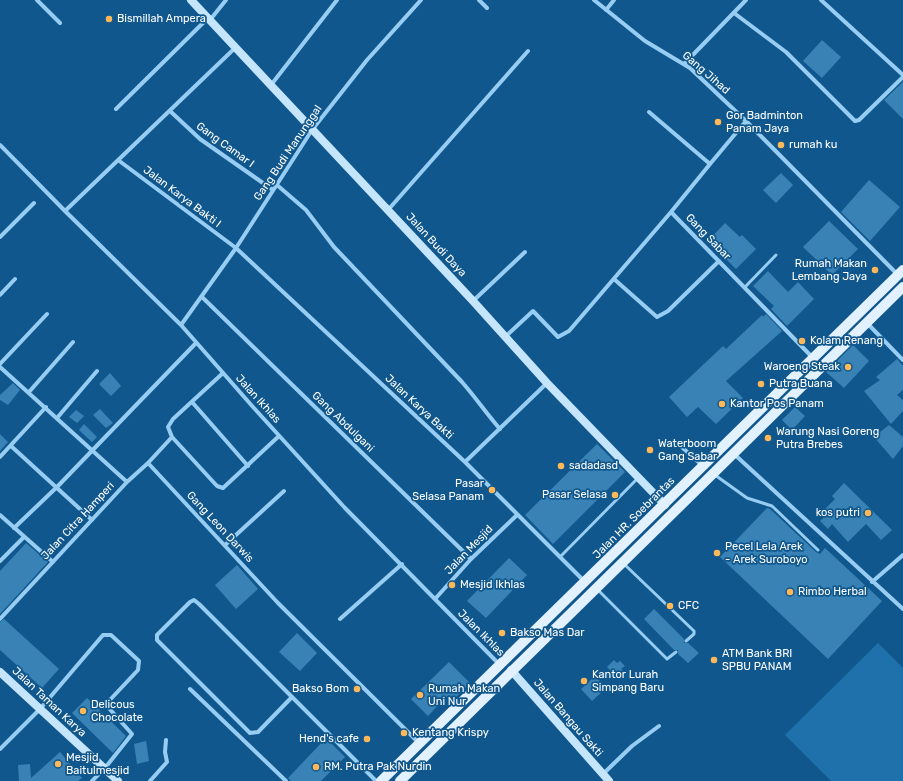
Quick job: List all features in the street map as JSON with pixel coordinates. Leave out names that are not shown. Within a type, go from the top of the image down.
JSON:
[{"type":"main road","name":"Jalan HR. Soebrantas","points":[[381,781],[501,666],[901,273]]},
{"type":"main road","name":"Jalan HR. Soebrantas","points":[[400,781],[511,670],[903,287]]},
{"type":"main road","points":[[850,323],[858,330]]},
{"type":"main road","points":[[436,728],[444,738]]},
{"type":"street","points":[[37,0],[60,23]]},
{"type":"street","name":"Jalan Budi Daya","points":[[191,0],[473,301],[547,383],[665,505]]},
{"type":"street","points":[[116,109],[209,19],[226,0]]},
{"type":"street","points":[[271,85],[337,0]]},
{"type":"street","name":"Gang Budi Manunggal","points":[[182,325],[236,248],[312,130],[367,60],[422,0]]},
{"type":"street","points":[[479,0],[487,8]]},
{"type":"street","name":"Gang Jihad","points":[[594,0],[645,41],[685,63],[901,273]]},
{"type":"street","points":[[606,10],[614,0]]},
{"type":"street","points":[[685,63],[746,0]]},
{"type":"street","points":[[734,13],[786,52],[855,121],[859,120],[903,76],[821,0]]},
{"type":"street","points":[[64,211],[236,48]]},
{"type":"street","points":[[388,210],[528,51]]},
{"type":"street","name":"Gang Camar I","points":[[170,111],[200,139],[273,190]]},
{"type":"street","points":[[648,112],[710,164]]},
{"type":"street","name":"Gang Sabar","points":[[746,121],[671,212],[814,359]]},
{"type":"street","name":"Jalan Ikhlas","points":[[0,145],[64,211],[182,325],[196,343],[345,508],[402,564],[501,666]]},
{"type":"street","name":"Jalan Karya Bakti I","points":[[118,160],[236,248]]},
{"type":"street","points":[[277,184],[306,210],[334,247],[462,382],[477,399],[483,410],[500,429]]},
{"type":"street","points":[[0,236],[34,203]]},
{"type":"street","points":[[505,337],[533,311],[558,337],[563,336],[569,331],[671,212]]},
{"type":"street","name":"Jalan Karya Bakti","points":[[236,248],[465,462],[586,582]]},
{"type":"street","points":[[473,301],[525,252]]},
{"type":"street","points":[[614,279],[657,317],[668,310],[719,261]]},
{"type":"street","points":[[0,295],[15,279]]},
{"type":"street","name":"Gang Abdulgani","points":[[202,297],[471,559]]},
{"type":"street","points":[[47,314],[0,365],[127,482]]},
{"type":"street","points":[[866,323],[903,360]]},
{"type":"street","points":[[29,392],[73,342]]},
{"type":"street","points":[[14,528],[57,487],[91,450],[196,343]]},
{"type":"street","points":[[57,418],[97,371]]},
{"type":"street","points":[[223,373],[173,419],[168,427],[172,437],[217,486],[222,488],[227,486],[279,436]]},
{"type":"street","points":[[465,462],[547,383]]},
{"type":"street","points":[[192,402],[248,466]]},
{"type":"street","points":[[0,458],[46,407]]},
{"type":"street","name":"Jalan Citra Hamperi","points":[[0,619],[127,482],[148,463],[172,437]]},
{"type":"street","points":[[676,442],[703,466]]},
{"type":"street","points":[[11,446],[92,520]]},
{"type":"street","points":[[733,453],[903,609]]},
{"type":"street","name":"Gang Leon Darwis","points":[[148,463],[278,603],[419,743]]},
{"type":"street","points":[[225,545],[284,491]]},
{"type":"street","points":[[0,515],[53,562]]},
{"type":"street","name":"Jalan Mesjid","points":[[435,599],[471,559],[517,515]]},
{"type":"street","points":[[0,561],[24,537]]},
{"type":"street","points":[[872,582],[903,555]]},
{"type":"street","points":[[340,619],[402,564]]},
{"type":"street","points":[[292,696],[258,732],[250,733],[157,640],[157,635],[194,600],[292,696],[376,781]]},
{"type":"street","points":[[0,749],[40,709],[103,635],[111,635],[139,661],[138,670],[106,706],[132,734],[105,768],[92,781]]},
{"type":"street","name":"Jalan Bangau Sakti","points":[[511,670],[609,781]]},
{"type":"street","name":"Jalan Taman Karya","points":[[0,672],[118,781]]},
{"type":"street","points":[[190,689],[286,781]]},
{"type":"street","points":[[602,774],[632,746],[659,726]]},
{"type":"street","points":[[150,781],[167,762],[165,752],[166,740]]},
{"type":"lane","points":[[745,287],[776,255]]},
{"type":"lane","points":[[712,473],[747,498],[772,506],[818,550]]},
{"type":"lane","points":[[560,557],[638,478]]},
{"type":"lane","points":[[622,562],[694,630],[694,634],[686,641]]},
{"type":"lane","points":[[596,588],[667,659],[676,652]]},
{"type":"shaded area","points":[[878,643],[903,668],[903,781],[831,781],[785,735]]},
{"type":"building","points":[[822,40],[841,57],[822,78],[803,61]]},
{"type":"building","points":[[903,82],[903,119],[884,100]]},
{"type":"building","points":[[781,173],[793,185],[776,203],[763,190]]},
{"type":"building","points":[[869,180],[900,207],[870,241],[841,212]]},
{"type":"building","points":[[829,221],[858,249],[832,275],[803,247]]},
{"type":"building","points":[[725,223],[740,237],[742,235],[756,249],[736,269],[722,255],[724,254],[709,240]]},
{"type":"building","points":[[768,271],[788,292],[798,282],[814,299],[787,326],[771,309],[774,306],[753,286]]},
{"type":"building","points":[[766,314],[782,331],[726,381],[743,398],[716,424],[698,407],[687,417],[669,397],[723,346],[726,349],[762,315],[763,317]]},
{"type":"building","name":"Waroeng Steak","points":[[853,345],[869,361],[844,388],[826,372]]},
{"type":"building","points":[[897,359],[903,366],[903,390],[897,395],[903,400],[903,411],[891,424],[864,391],[880,380],[876,377]]},
{"type":"building","points":[[110,373],[121,386],[111,396],[99,384]]},
{"type":"building","points":[[13,383],[20,390],[8,405],[0,400],[0,395]]},
{"type":"building","points":[[795,407],[805,416],[792,430],[782,420]]},
{"type":"building","points":[[100,409],[113,423],[106,428],[93,415]]},
{"type":"building","points":[[76,410],[84,416],[77,423],[69,417]]},
{"type":"building","points":[[84,424],[97,437],[92,442],[79,430]]},
{"type":"building","points":[[889,425],[903,437],[903,446],[893,459],[874,437]]},
{"type":"building","points":[[0,434],[8,442],[0,451]]},
{"type":"building","points":[[597,444],[625,472],[553,544],[525,515]]},
{"type":"building","points":[[844,483],[892,530],[881,540],[866,524],[848,542],[832,524],[828,529],[820,521],[828,514],[824,510],[835,499],[832,496]]},
{"type":"building","points":[[767,508],[770,509],[816,552],[820,554],[825,548],[882,601],[828,659],[720,557]]},
{"type":"building","points":[[26,543],[48,562],[0,614],[0,571]]},
{"type":"building","points":[[509,558],[527,575],[486,618],[467,601]]},
{"type":"building","points":[[237,565],[258,589],[236,609],[215,585]]},
{"type":"building","points":[[654,609],[684,639],[684,643],[688,643],[699,653],[688,663],[678,654],[678,650],[674,650],[644,619]]},
{"type":"building","points":[[4,619],[59,669],[42,688],[0,650],[0,622]]},
{"type":"building","points":[[297,633],[317,653],[300,671],[279,652]]},
{"type":"building","points":[[614,660],[617,663],[620,661],[625,666],[621,669],[625,672],[619,679],[607,667]]},
{"type":"building","points":[[449,662],[470,683],[452,701],[447,696],[428,716],[411,699]]},
{"type":"building","points":[[593,678],[594,680],[597,678],[606,688],[592,701],[581,689]]},
{"type":"building","points":[[87,698],[126,736],[113,753],[72,713]]},
{"type":"building","name":"RM. Putra Pak Nurdin","points":[[326,738],[345,757],[321,781],[291,781],[288,778]]},
{"type":"building","points":[[146,741],[149,761],[137,764],[134,744]]},
{"type":"building","name":"Mesjid Baitulmesjid","points":[[60,752],[82,778],[78,781],[19,781],[18,765],[30,764],[31,778]]},
{"type":"place","name":"Bismillah Ampera","points":[[109,19]]},
{"type":"place","name":"Gor Badminton Panam Jaya","points":[[718,122]]},
{"type":"place","name":"rumah ku","points":[[781,145]]},
{"type":"place","name":"Rumah Makan Lembang Jaya","points":[[875,270]]},
{"type":"place","name":"Kolam Renang","points":[[802,341]]},
{"type":"place","name":"Waroeng Steak","points":[[848,367]]},
{"type":"place","name":"Putra Buana","points":[[761,384]]},
{"type":"place","name":"Kantor Pos Panam","points":[[722,404]]},
{"type":"place","name":"Warung Nasi Goreng Putra Brebes","points":[[768,438]]},
{"type":"place","name":"Waterboom Gang Sabar","points":[[650,450]]},
{"type":"place","name":"sadadasd","points":[[561,466]]},
{"type":"place","name":"Pasar Selasa Panam","points":[[492,490]]},
{"type":"place","name":"Pasar Selasa","points":[[615,495]]},
{"type":"place","name":"kos putri","points":[[868,513]]},
{"type":"place","name":"Pecel Lela Arek - Arek Suroboyo","points":[[717,553]]},
{"type":"place","name":"Mesjid Ikhlas","points":[[452,585]]},
{"type":"place","name":"Rimbo Herbal","points":[[790,592]]},
{"type":"place","name":"CFC","points":[[670,606]]},
{"type":"place","name":"Bakso Mas Dar","points":[[502,633]]},
{"type":"place","name":"ATM Bank BRI SPBU PANAM","points":[[714,660]]},
{"type":"place","name":"Kantor Lurah Simpang Baru","points":[[584,681]]},
{"type":"place","name":"Bakso Bom","points":[[357,689]]},
{"type":"place","name":"Rumah Makan Uni Nur","points":[[420,695]]},
{"type":"place","name":"Delicous Chocolate","points":[[83,711]]},
{"type":"place","name":"Kentang Krispy","points":[[404,733]]},
{"type":"place","name":"Hend's cafe","points":[[367,739]]},
{"type":"place","name":"Mesjid Baitulmesjid","points":[[58,764]]},
{"type":"place","name":"RM. Putra Pak Nurdin","points":[[316,767]]}]
